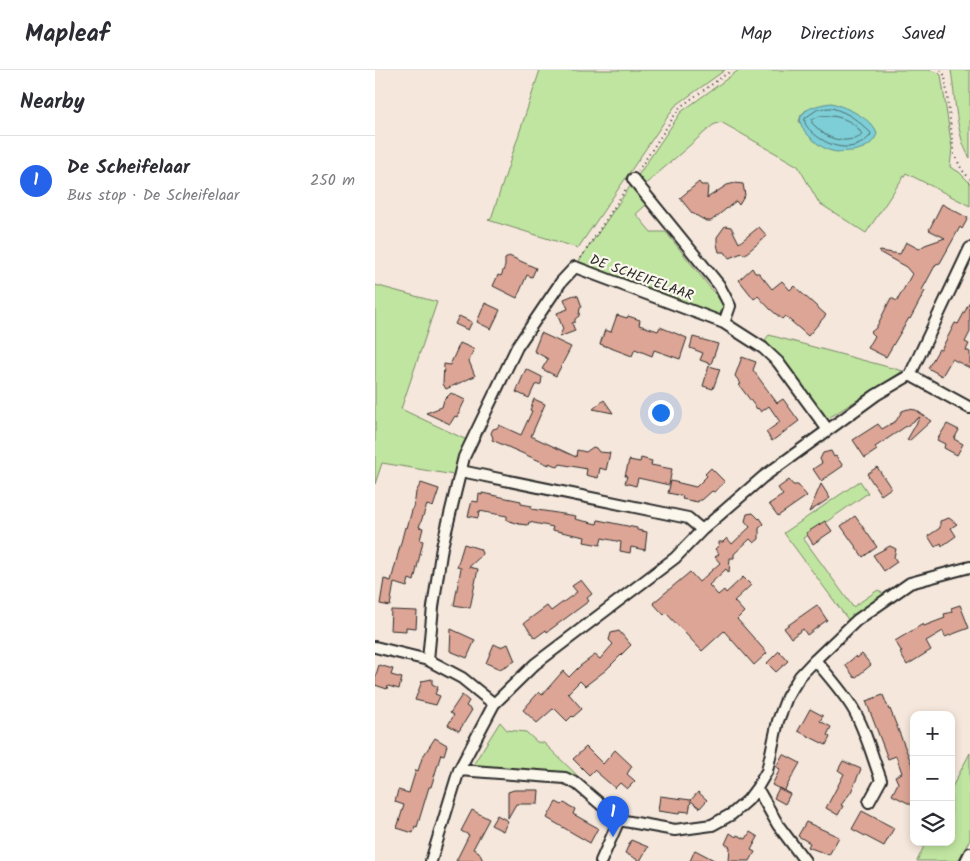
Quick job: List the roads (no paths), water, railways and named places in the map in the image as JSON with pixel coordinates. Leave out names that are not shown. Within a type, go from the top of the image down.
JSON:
[{"type":"street","name":"DE SCHEIFELAAR","points":[[633,179],[719,285],[730,306],[724,322]]},
{"type":"street","points":[[431,861],[459,770],[494,704],[535,664],[675,558],[702,530],[763,477],[876,395],[910,375],[970,248]]},
{"type":"street","name":"DE SCHEIFELAAR","points":[[428,660],[442,546],[464,457],[517,347],[561,282],[575,267],[724,322],[763,348],[778,362],[828,430]]},
{"type":"street","points":[[910,375],[970,408]]},
{"type":"street","points":[[461,471],[688,518],[702,530]]},
{"type":"street","points":[[459,770],[565,778],[577,784],[619,820],[675,830],[711,825],[732,814],[748,800],[757,788],[767,771],[778,721],[787,697],[800,676],[815,660],[857,620],[910,583],[970,567]]},
{"type":"street","points":[[375,647],[428,660],[462,678],[494,704]]},
{"type":"street","points":[[815,660],[841,690],[853,708],[862,730],[881,780],[869,802]]},
{"type":"street","points":[[757,788],[778,825],[805,861]]},
{"type":"street","points":[[601,861],[619,820]]},
{"type":"street","points":[[966,861],[970,853]]},
{"type":"water","points":[[832,103],[865,118],[877,134],[873,141],[860,149],[837,152],[825,149],[811,138],[800,122],[801,116],[804,112],[816,106]]},
{"type":"place","name":"De Scheifelaar","points":[[613,837]]}]
